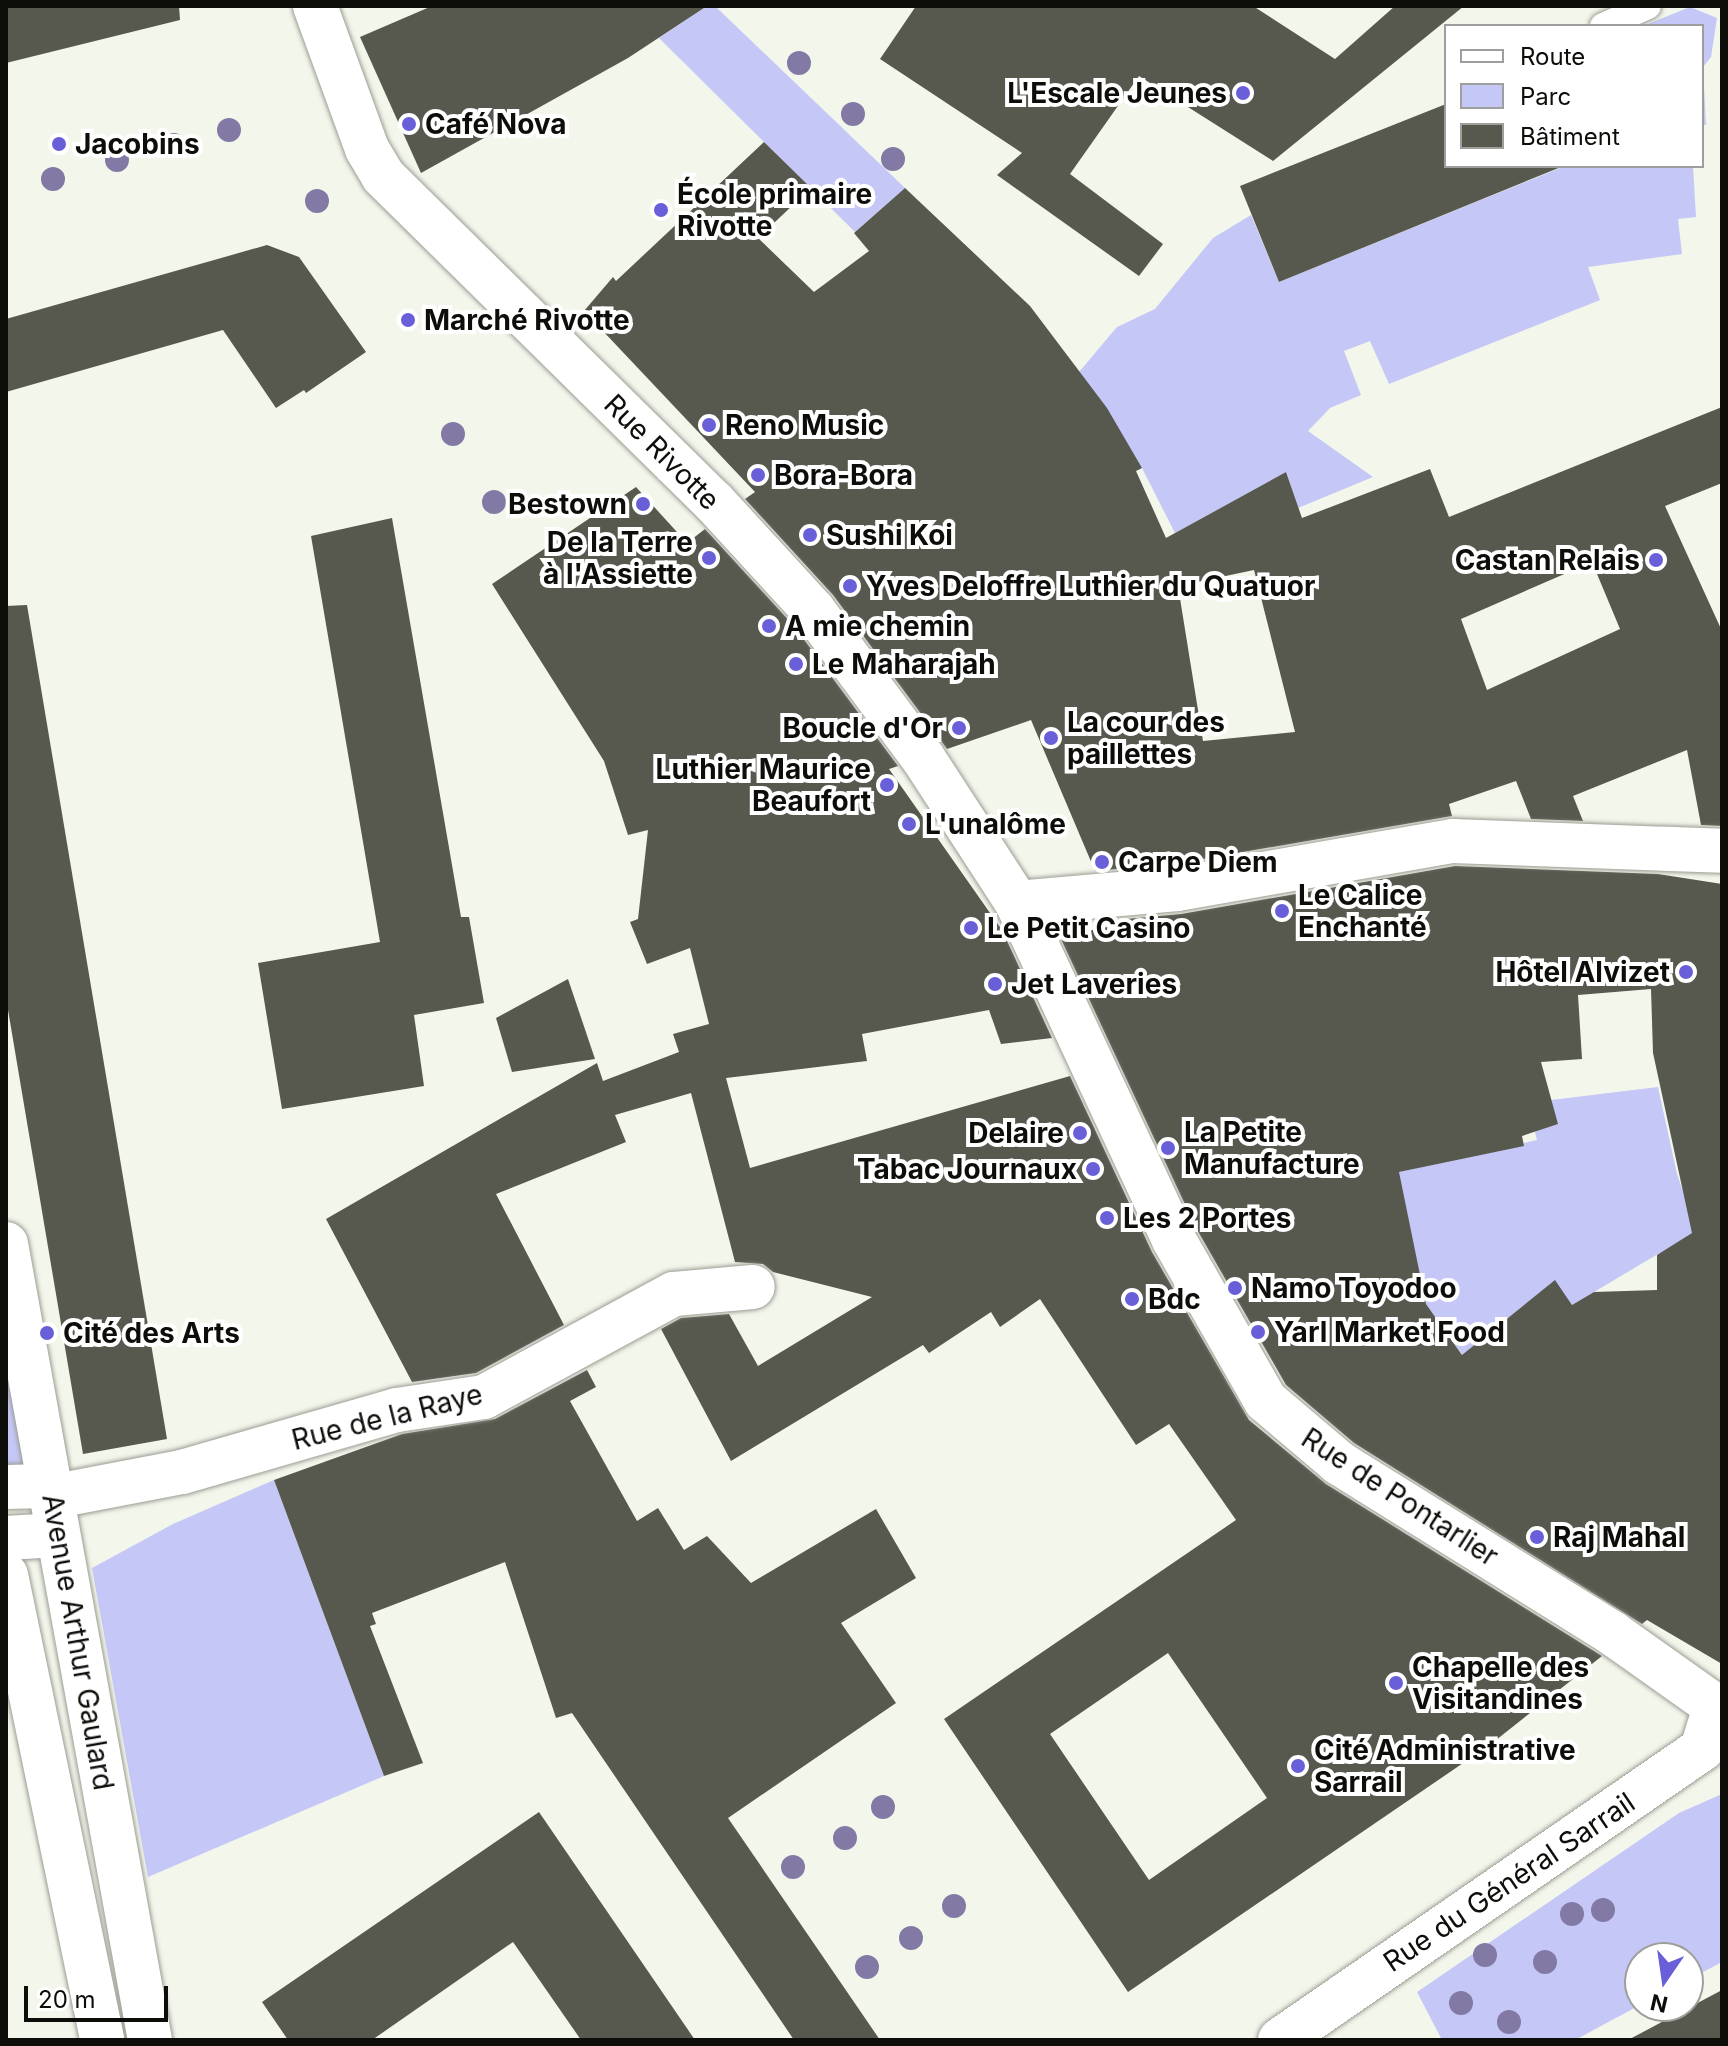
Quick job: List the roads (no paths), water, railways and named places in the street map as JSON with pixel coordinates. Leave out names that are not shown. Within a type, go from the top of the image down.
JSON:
[{"type":"street","name":"Rue Rivotte","points":[[315,6],[367,149],[383,176],[671,458],[813,610],[923,758],[1017,903]]},
{"type":"street","points":[[1017,903],[1177,889],[1453,841],[1722,851]]},
{"type":"street","name":"Rue de Pontarlier","points":[[1017,903],[1174,1240],[1266,1401],[1339,1463],[1612,1633],[1718,1709]]},
{"type":"street","name":"Avenue Arthur Gaulard","points":[[6,1244],[150,2040]]},
{"type":"street","name":"Rue de la Raye","points":[[53,1506],[397,1410],[484,1397],[674,1294],[753,1287]]},
{"type":"street","points":[[6,1487],[53,1506]]},
{"type":"street","points":[[6,1538],[53,1506]]},
{"type":"street","name":"Avenue Arthur Gaulard","points":[[6,1575],[102,2040]]},
{"type":"street","name":"Rue du Général Sarrail","points":[[1280,2040],[1702,1749],[1718,1709]]},
{"type":"lane","points":[[1608,24],[1648,6]]},
{"type":"place","name":"L'Escale Jeunes","points":[[1243,93]]},
{"type":"place","name":"Café Nova","points":[[409,124]]},
{"type":"place","name":"Jacobins","points":[[59,144]]},
{"type":"place","name":"École primaire Rivotte","points":[[661,210]]},
{"type":"place","name":"Marché Rivotte","points":[[408,320]]},
{"type":"place","name":"Reno Music","points":[[709,425]]},
{"type":"place","name":"Bora-Bora","points":[[758,475]]},
{"type":"place","name":"Bestown","points":[[643,504]]},
{"type":"place","name":"Sushi Koi","points":[[810,535]]},
{"type":"place","name":"De la Terre à l'Assiette","points":[[709,558]]},
{"type":"place","name":"Castan Relais","points":[[1656,560]]},
{"type":"place","name":"Yves Deloffre Luthier du Quatuor","points":[[850,586]]},
{"type":"place","name":"A mie chemin","points":[[769,626]]},
{"type":"place","name":"Le Maharajah","points":[[796,664]]},
{"type":"place","name":"Boucle d'Or","points":[[959,728]]},
{"type":"place","name":"La cour des paillettes","points":[[1051,738]]},
{"type":"place","name":"Luthier Maurice Beaufort","points":[[887,785]]},
{"type":"place","name":"L'unalôme","points":[[909,824]]},
{"type":"place","name":"Carpe Diem","points":[[1102,862]]},
{"type":"place","name":"Le Calice Enchanté","points":[[1282,911]]},
{"type":"place","name":"Le Petit Casino","points":[[971,928]]},
{"type":"place","name":"Hôtel Alvizet","points":[[1686,972]]},
{"type":"place","name":"Jet Laveries","points":[[995,984]]},
{"type":"place","name":"Delaire","points":[[1080,1133]]},
{"type":"place","name":"La Petite Manufacture","points":[[1168,1148]]},
{"type":"place","name":"Tabac Journaux","points":[[1093,1169]]},
{"type":"place","name":"Les 2 Portes","points":[[1107,1218]]},
{"type":"place","name":"Namo Toyodoo","points":[[1235,1288]]},
{"type":"place","name":"Bdc","points":[[1132,1299]]},
{"type":"place","name":"Yarl Market Food","points":[[1258,1332]]},
{"type":"place","name":"Cité des Arts","points":[[47,1333]]},
{"type":"place","name":"Raj Mahal","points":[[1537,1537]]},
{"type":"place","name":"Chapelle des Visitandines","points":[[1396,1683]]},
{"type":"place","name":"Cité Administrative Sarrail","points":[[1298,1766]]}]
